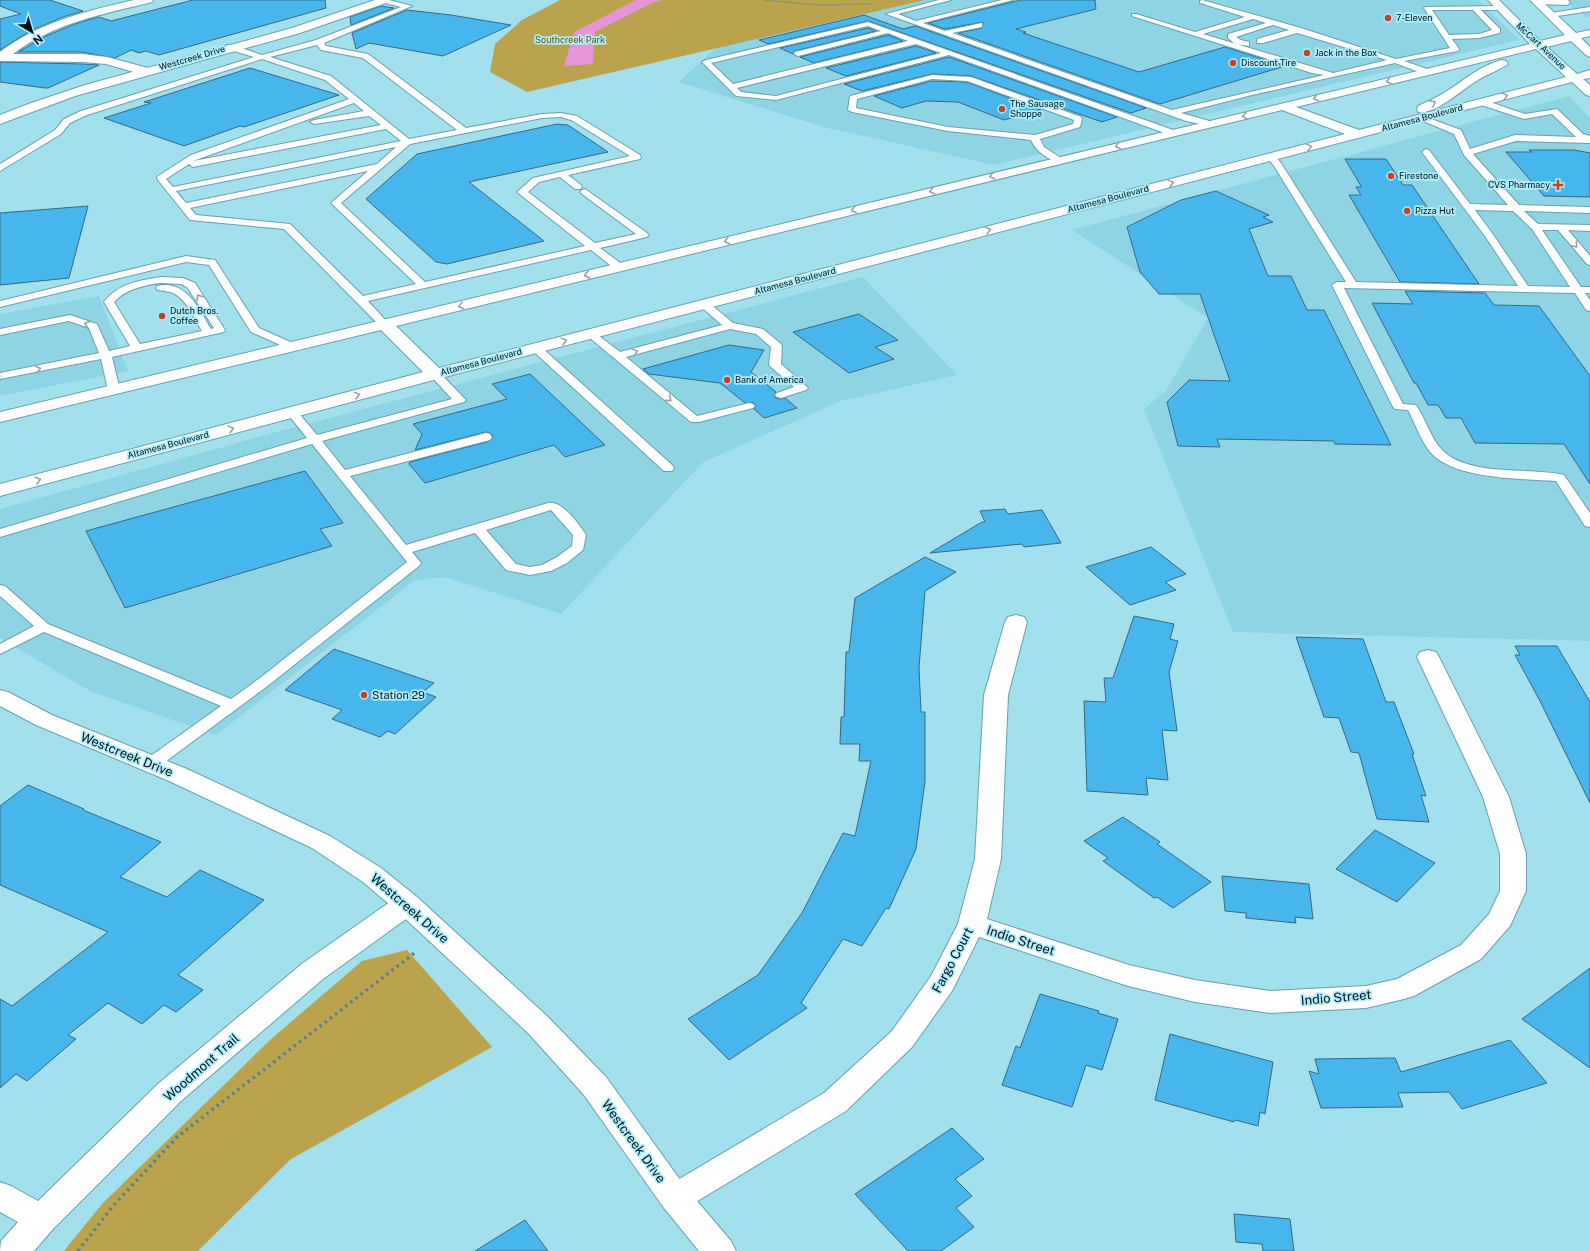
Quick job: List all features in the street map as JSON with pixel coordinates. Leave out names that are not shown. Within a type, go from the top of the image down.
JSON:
[{"type":"main road","points":[[0,57],[16,44],[39,32],[66,21],[148,0]]},
{"type":"main road","name":"Westcreek Drive","points":[[0,120],[31,105],[144,71],[307,26],[384,0]]},
{"type":"main road","name":"McCart Avenue","points":[[1493,0],[1541,48],[1590,92]]},
{"type":"main road","points":[[1536,1],[1590,53]]},
{"type":"main road","points":[[93,2],[111,9]]},
{"type":"main road","points":[[1551,15],[1584,23]]},
{"type":"main road","points":[[1400,124],[1429,105],[1451,94],[1472,78],[1490,68],[1541,48],[1590,33]]},
{"type":"main road","points":[[0,417],[385,325],[1173,132],[1427,72],[1541,48]]},
{"type":"main road","points":[[0,57],[82,58],[107,61],[144,71]]},
{"type":"main road","points":[[1575,78],[1590,66]]},
{"type":"main road","name":"Altamesa Boulevard","points":[[0,490],[435,374],[1590,74]]},
{"type":"main road","points":[[1283,106],[1358,134]]},
{"type":"main road","points":[[385,325],[435,374]]},
{"type":"main road","name":"Fargo Court","points":[[675,1198],[835,1102],[902,1040],[942,983],[972,924],[988,859],[996,695],[1016,622]]},
{"type":"main road","name":"Indio Street","points":[[972,924],[1128,975],[1195,991],[1270,1002],[1366,997],[1404,988],[1471,952],[1500,919],[1513,891],[1513,854],[1496,797],[1428,657]]},
{"type":"main road","name":"Westcreek Drive","points":[[0,697],[44,720],[178,774],[321,842],[372,875],[407,904],[538,1025],[595,1086],[675,1198],[718,1251]]},
{"type":"main road","name":"Woodmont Trail","points":[[12,1251],[41,1219],[170,1092],[313,972],[407,904]]},
{"type":"main road","points":[[0,1196],[41,1219]]},
{"type":"lane","points":[[0,168],[58,132],[67,121],[84,113],[262,57],[320,42],[409,6],[384,0]]},
{"type":"lane","points":[[948,0],[890,14],[1172,113],[1210,124]]},
{"type":"lane","points":[[916,23],[1010,0]]},
{"type":"lane","points":[[1172,113],[1330,73],[1456,49],[1447,37],[1442,25],[1432,16],[1421,0]]},
{"type":"lane","points":[[1453,0],[1461,8]]},
{"type":"lane","points":[[1536,1],[1566,1],[1587,10]]},
{"type":"lane","points":[[1202,2],[1380,54],[1427,72]]},
{"type":"lane","points":[[1427,8],[1501,8]]},
{"type":"lane","points":[[1447,37],[1491,34],[1497,31],[1475,8]]},
{"type":"lane","points":[[1551,15],[1587,10]]},
{"type":"lane","points":[[1134,14],[1316,71],[1330,73]]},
{"type":"lane","points":[[1432,16],[1443,16]]},
{"type":"lane","points":[[1469,16],[1483,16]]},
{"type":"lane","points":[[1195,34],[1254,17]]},
{"type":"lane","points":[[1274,23],[1231,36],[1238,42],[1325,69],[1330,73]]},
{"type":"lane","points":[[949,53],[776,98],[739,94],[706,62],[868,24],[1173,132]]},
{"type":"lane","points":[[945,33],[979,25]]},
{"type":"lane","points":[[1478,25],[1492,25]]},
{"type":"lane","points":[[1260,41],[1298,30]]},
{"type":"lane","points":[[798,54],[890,31]]},
{"type":"lane","points":[[732,87],[917,41]]},
{"type":"lane","points":[[320,42],[324,48],[365,56],[464,131]]},
{"type":"lane","points":[[230,48],[328,78],[407,142]]},
{"type":"lane","points":[[932,77],[968,78],[1078,119],[1077,125],[1035,138],[948,129],[852,110],[853,98],[932,77]]},
{"type":"lane","points":[[355,100],[194,157],[161,178],[193,218],[287,226],[385,325]]},
{"type":"lane","points":[[1482,102],[1524,117],[1554,111],[1580,136],[1590,140]]},
{"type":"lane","points":[[275,129],[370,113]]},
{"type":"lane","points":[[170,190],[542,116],[561,115],[574,118],[637,157],[536,180],[522,192],[619,267]]},
{"type":"lane","points":[[1420,118],[1458,132],[1467,153],[1516,208],[1536,227],[1590,308]]},
{"type":"lane","points":[[180,166],[210,162],[387,126]]},
{"type":"lane","points":[[1035,138],[1036,144],[1048,154],[1060,160]]},
{"type":"lane","points":[[1467,153],[1515,138],[1590,140]]},
{"type":"lane","points":[[407,142],[336,203],[422,286]]},
{"type":"lane","points":[[1426,152],[1489,235],[1525,289]]},
{"type":"lane","points":[[1271,157],[1278,165],[1353,286]]},
{"type":"lane","points":[[184,206],[380,166]]},
{"type":"lane","points":[[361,300],[644,235],[561,174]]},
{"type":"lane","points":[[1469,208],[1590,210]]},
{"type":"lane","points":[[1536,227],[1590,228]]},
{"type":"lane","points":[[1560,227],[1590,262]]},
{"type":"lane","points":[[0,304],[186,259],[212,262],[255,330],[293,347]]},
{"type":"lane","points":[[0,376],[106,356],[137,349],[208,332],[220,330],[192,286],[182,282],[167,280],[142,283],[116,293],[109,302],[137,349]]},
{"type":"lane","points":[[1590,290],[1337,285],[1399,407],[1412,407],[1437,452],[1445,458],[1483,472],[1560,478],[1590,523]]},
{"type":"lane","points":[[116,314],[121,301],[136,292],[164,287],[176,289],[184,295],[208,332]]},
{"type":"lane","points":[[704,304],[730,326]]},
{"type":"lane","points":[[0,332],[70,318],[93,326],[106,356],[114,390]]},
{"type":"lane","points":[[618,356],[730,326],[759,331],[777,346],[775,365],[802,388],[780,395]]},
{"type":"lane","points":[[590,334],[695,420],[749,406]]},
{"type":"lane","points":[[536,348],[668,468]]},
{"type":"lane","points":[[0,532],[314,440],[460,400],[435,374]]},
{"type":"lane","points":[[151,764],[265,681],[414,563],[292,412]]},
{"type":"lane","points":[[342,474],[486,437]]},
{"type":"lane","points":[[404,550],[477,528],[552,506],[558,509],[580,535],[578,547],[562,560],[546,568],[530,571],[511,567],[477,528]]},
{"type":"lane","points":[[0,590],[43,627],[232,705]]},
{"type":"lane","points":[[0,650],[43,627]]},
{"type":"path","points":[[764,0],[817,5],[866,3],[889,6],[904,10]]},
{"type":"path","points":[[78,1251],[113,1206],[177,1137],[439,933]]},
{"type":"shaded area","points":[[636,0],[663,0],[652,3],[595,32],[593,64],[564,66],[574,32]]},
{"type":"shaded area","points":[[925,0],[1478,0],[1519,40],[994,165],[824,127],[679,82],[715,48]]},
{"type":"shaded area","points":[[1564,0],[1590,0],[1590,17],[1584,16]]},
{"type":"shaded area","points":[[1569,96],[1590,118],[1590,641],[1233,632],[1144,409],[1166,391],[1208,318],[1072,230]]},
{"type":"shaded area","points":[[863,277],[957,375],[841,401],[703,462],[561,614],[445,577],[415,580],[216,735],[90,691],[0,638],[0,509],[284,430]]},
{"type":"shaded area","points":[[99,296],[128,371],[0,396],[0,314]]},
{"type":"green space","name":"Southcreek Park","points":[[560,0],[925,0],[527,92],[490,72],[495,44],[522,20]]},
{"type":"green space","points":[[407,950],[492,1047],[291,1159],[198,1251],[64,1251],[102,1204],[271,1039],[362,961]]},
{"type":"building","points":[[0,0],[50,0],[83,11],[63,17],[30,31],[0,50],[0,19],[21,14],[0,6]]},
{"type":"building","points":[[193,0],[325,0],[326,8],[159,55],[146,51],[139,53],[131,50],[115,58],[82,52],[18,52],[46,36],[80,22],[99,17],[111,21]]},
{"type":"building","points":[[1021,0],[1095,0],[1096,9],[1016,29],[1026,32],[1023,33],[1139,72],[1225,47],[1285,66],[1160,104],[958,33],[982,28],[983,22],[945,29],[928,23]]},
{"type":"building","points":[[381,6],[394,8],[351,25],[350,17]]},
{"type":"building","points":[[407,10],[451,15],[511,25],[443,56],[369,43],[356,49],[352,33]]},
{"type":"building","points":[[864,15],[903,29],[915,26],[1146,108],[1131,113],[868,21],[768,44],[759,40]]},
{"type":"building","points":[[868,28],[876,31],[795,51],[793,54],[780,48]]},
{"type":"building","points":[[888,35],[903,41],[814,63],[800,57]]},
{"type":"building","points":[[916,46],[936,53],[846,76],[826,68]]},
{"type":"building","points":[[949,57],[1117,117],[1102,122],[971,76],[932,74],[862,91],[844,84]]},
{"type":"building","points":[[0,62],[99,65],[45,88],[0,82]]},
{"type":"building","points":[[250,68],[339,95],[244,127],[240,126],[184,146],[104,118],[151,103],[144,102]]},
{"type":"building","points":[[932,81],[967,82],[1041,110],[1004,120],[958,102],[926,101],[902,108],[874,96]]},
{"type":"building","points":[[557,124],[568,125],[608,152],[469,182],[544,241],[447,264],[436,262],[366,199],[417,154]]},
{"type":"building","name":"CVS Pharmacy","points":[[1529,150],[1574,150],[1590,153],[1590,197],[1544,196],[1506,152],[1532,152]]},
{"type":"building","points":[[1345,159],[1386,159],[1403,185],[1412,185],[1479,284],[1400,282],[1349,195],[1361,195],[1356,187],[1361,186]]},
{"type":"building","points":[[1216,191],[1269,215],[1263,217],[1273,222],[1249,229],[1268,276],[1291,276],[1307,310],[1324,310],[1391,445],[1335,444],[1334,441],[1217,439],[1220,447],[1178,446],[1167,402],[1189,380],[1230,381],[1200,294],[1159,294],[1140,272],[1127,227],[1181,200]]},
{"type":"building","points":[[88,206],[69,278],[0,285],[0,213]]},
{"type":"building","points":[[1405,291],[1485,293],[1494,305],[1539,306],[1590,376],[1590,484],[1564,444],[1475,443],[1461,418],[1446,418],[1438,405],[1428,405],[1416,383],[1414,383],[1372,303],[1413,304]]},
{"type":"building","points":[[859,314],[898,340],[875,347],[894,359],[849,373],[793,332]]},
{"type":"building","name":"Bank of America","points":[[729,345],[764,350],[751,372],[776,392],[774,395],[776,398],[785,398],[797,408],[764,418],[754,409],[756,406],[754,403],[745,403],[720,383],[649,374],[643,369]]},
{"type":"building","points":[[530,374],[605,445],[565,457],[554,445],[425,483],[409,464],[410,462],[490,441],[493,436],[486,432],[415,450],[422,434],[413,424],[507,399],[492,384]]},
{"type":"building","points":[[305,471],[343,523],[320,529],[332,546],[125,608],[86,531]]},
{"type":"building","points":[[1005,509],[1008,514],[1042,510],[1061,543],[1024,547],[1022,544],[930,553],[982,522],[985,522],[980,511]]},
{"type":"building","points":[[1151,547],[1186,574],[1165,582],[1176,590],[1130,605],[1086,567]]},
{"type":"building","points":[[925,557],[956,572],[925,591],[919,668],[921,712],[925,712],[925,781],[916,849],[889,909],[886,908],[862,946],[843,939],[801,1003],[807,1008],[729,1060],[688,1019],[758,975],[802,913],[843,833],[855,836],[871,761],[859,761],[860,744],[840,744],[841,717],[844,717],[846,652],[849,652],[855,598]]},
{"type":"building","points":[[1134,616],[1174,624],[1170,639],[1178,641],[1169,672],[1177,731],[1162,730],[1168,780],[1146,778],[1148,795],[1087,791],[1084,701],[1106,702],[1104,678],[1113,678]]},
{"type":"building","points":[[1296,637],[1363,639],[1386,702],[1394,702],[1414,754],[1412,754],[1426,796],[1421,795],[1429,822],[1377,819],[1359,753],[1351,752],[1339,718],[1324,717]]},
{"type":"building","points":[[1515,646],[1557,646],[1590,702],[1590,803],[1540,701],[1515,655],[1520,655]]},
{"type":"building","name":"Station 29","points":[[334,649],[434,683],[423,692],[436,697],[395,734],[388,731],[380,737],[332,719],[342,710],[285,690]]},
{"type":"building","points":[[28,785],[84,809],[83,810],[161,842],[120,877],[167,897],[200,870],[264,900],[178,975],[203,990],[176,1012],[164,1005],[142,1024],[108,1003],[68,1035],[76,1039],[27,1081],[16,1074],[0,1088],[0,999],[12,1006],[108,932],[0,885],[0,806]]},
{"type":"building","points":[[1123,817],[1160,842],[1157,844],[1211,882],[1173,908],[1157,897],[1154,898],[1103,861],[1108,858],[1084,841]]},
{"type":"building","points":[[1375,830],[1435,863],[1397,902],[1336,869]]},
{"type":"building","points":[[1222,876],[1309,884],[1313,919],[1295,917],[1296,923],[1246,918],[1246,913],[1225,911]]},
{"type":"building","points":[[1590,968],[1590,1068],[1522,1019]]},
{"type":"building","points":[[1040,994],[1099,1011],[1098,1013],[1118,1019],[1102,1070],[1086,1065],[1072,1107],[1002,1085],[1016,1046],[1020,1048]]},
{"type":"building","points":[[1170,1034],[1273,1062],[1265,1114],[1260,1112],[1258,1126],[1235,1120],[1234,1122],[1155,1100]]},
{"type":"building","points":[[1510,1040],[1547,1083],[1462,1109],[1449,1092],[1398,1093],[1403,1107],[1321,1108],[1309,1071],[1319,1074],[1315,1059],[1395,1058],[1401,1072]]},
{"type":"building","points":[[952,1128],[984,1159],[955,1179],[972,1196],[956,1208],[974,1227],[941,1251],[908,1251],[855,1194]]},
{"type":"building","points":[[1234,1214],[1290,1219],[1294,1251],[1263,1251],[1262,1244],[1236,1242]]},
{"type":"building","points":[[525,1220],[548,1251],[475,1251]]},
{"type":"place","name":"7-Eleven","points":[[1388,18]]},
{"type":"place","name":"Jack in the Box","points":[[1307,53]]},
{"type":"place","name":"Discount Tire","points":[[1233,63]]},
{"type":"place","name":"The Sausage Shoppe","points":[[1002,109]]},
{"type":"place","name":"Firestone","points":[[1391,176]]},
{"type":"place","name":"CVS Pharmacy","points":[[1558,185]]},
{"type":"place","name":"Pizza Hut","points":[[1407,211]]},
{"type":"place","name":"Dutch Bros. Coffee","points":[[162,316]]},
{"type":"place","name":"Bank of America","points":[[727,380]]},
{"type":"place","name":"Station 29","points":[[364,695]]}]
